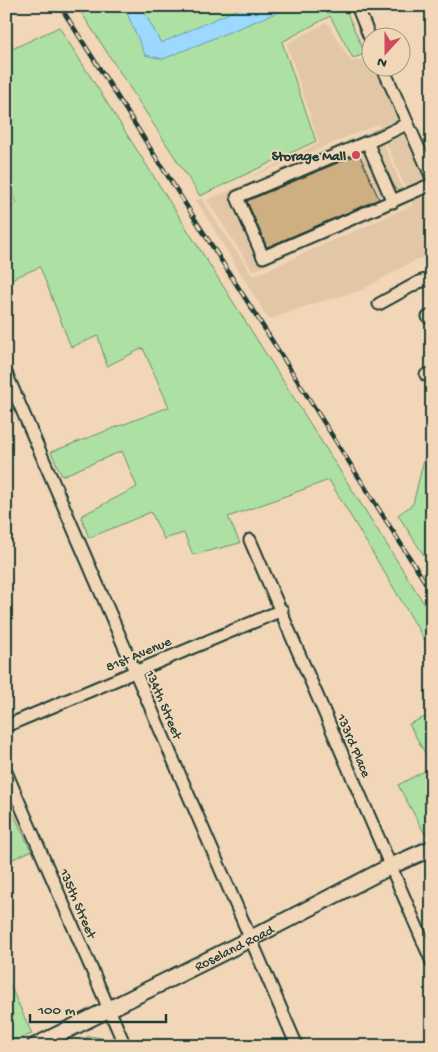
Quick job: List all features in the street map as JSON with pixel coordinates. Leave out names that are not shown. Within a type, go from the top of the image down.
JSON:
[{"type":"main road","name":"Roseland Road","points":[[35,1046],[250,939],[391,866],[432,848]]},
{"type":"street","points":[[357,6],[366,28]]},
{"type":"street","points":[[387,78],[432,178]]},
{"type":"street","points":[[407,124],[367,143],[237,197],[263,257],[432,184]]},
{"type":"street","points":[[367,143],[393,202]]},
{"type":"street","points":[[379,304],[419,282],[432,278]]},
{"type":"street","name":"134th Street","points":[[6,373],[10,391],[297,1046]]},
{"type":"street","name":"133rd Place","points":[[250,540],[282,610],[432,962]]},
{"type":"street","name":"81st Avenue","points":[[6,726],[282,610]]},
{"type":"street","name":"135th Street","points":[[6,772],[125,1046]]},
{"type":"shaded area","points":[[327,22],[351,62],[360,60],[360,78],[379,78],[432,196],[432,257],[417,259],[362,290],[303,307],[269,320],[196,200],[203,199],[253,276],[413,205],[378,124],[242,181],[319,143],[287,44]]},
{"type":"shaded area","points":[[377,128],[409,204],[253,271],[207,200]]},
{"type":"green space","points":[[77,6],[344,6],[360,43],[360,56],[353,58],[330,16],[282,42],[316,141],[200,196]]},
{"type":"green space","points":[[59,27],[432,616],[432,652],[329,480],[228,517],[240,543],[193,555],[184,533],[164,539],[151,512],[89,538],[81,516],[137,487],[122,451],[62,476],[51,452],[169,407],[143,348],[107,366],[98,336],[71,347],[40,267],[6,281],[6,208],[17,203],[6,181],[6,52]]},
{"type":"green space","points":[[432,449],[432,568],[398,515],[413,504],[426,451]]},
{"type":"green space","points":[[432,714],[432,766],[409,724]]},
{"type":"green space","points":[[432,767],[432,831],[425,834],[398,785]]},
{"type":"green space","points":[[6,797],[31,851],[6,862]]},
{"type":"green space","points":[[6,976],[32,1034],[6,1044]]},
{"type":"green space","points":[[89,1036],[113,1040],[115,1046],[71,1046]]},
{"type":"water","points":[[124,6],[141,6],[161,43],[245,6],[293,6],[163,59],[145,55]]},
{"type":"building","points":[[359,154],[379,199],[267,247],[247,201]]},
{"type":"railway","points":[[60,6],[432,593]]},
{"type":"place","name":"Storage Mall","points":[[356,155]]}]
